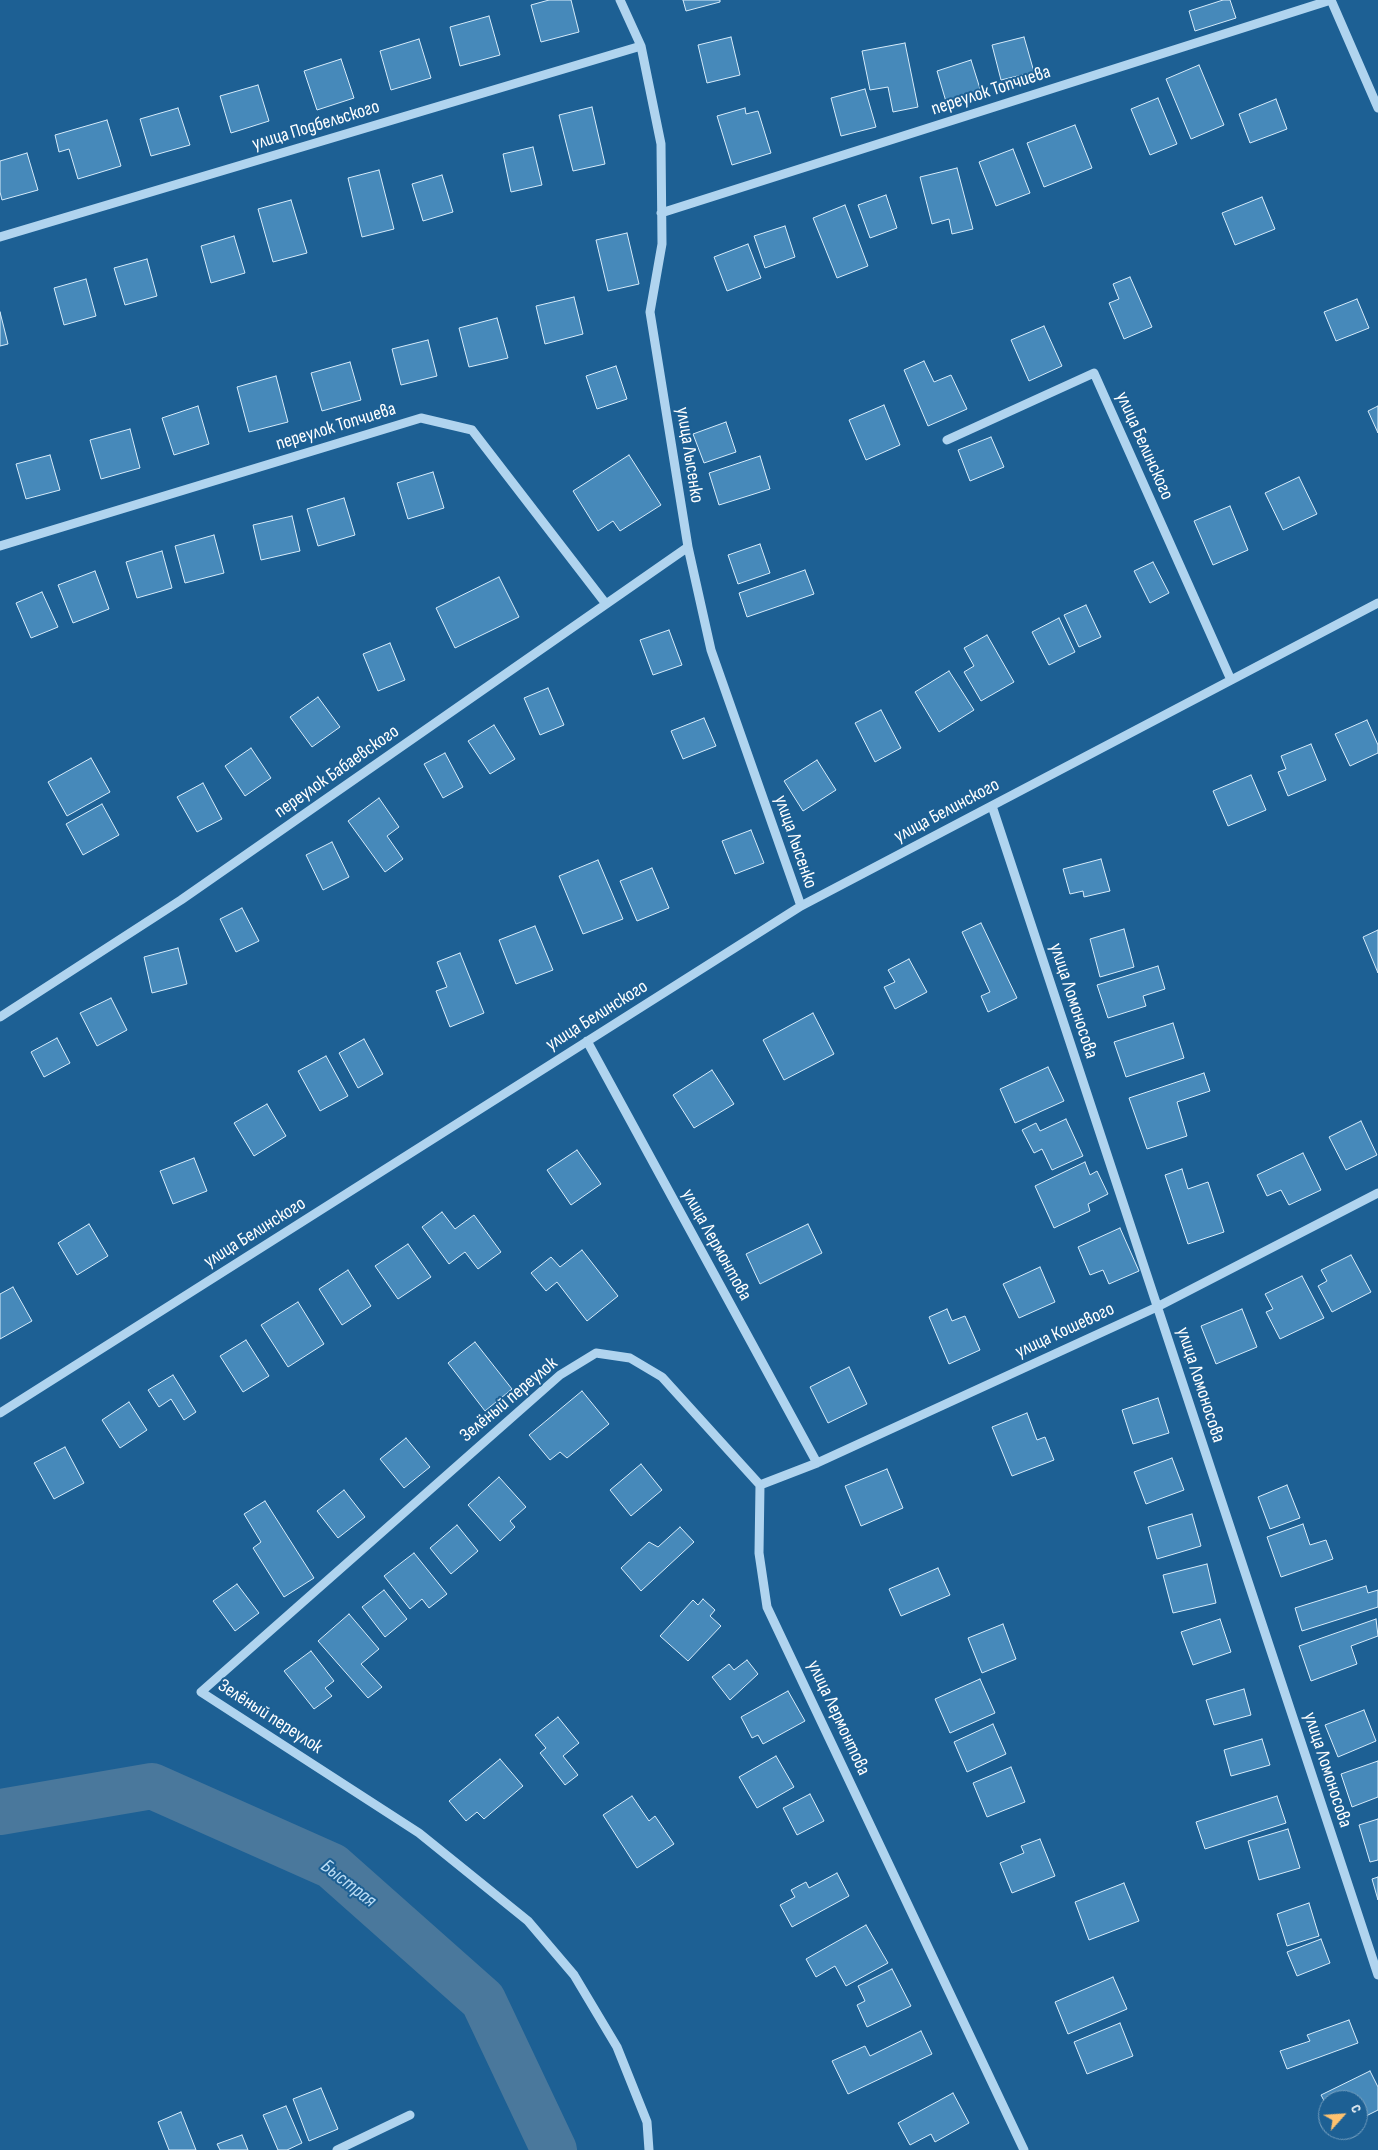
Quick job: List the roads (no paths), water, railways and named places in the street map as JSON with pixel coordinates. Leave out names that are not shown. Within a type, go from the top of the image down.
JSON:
[{"type":"street","name":"улица Лысенко","points":[[620,0],[641,46],[661,144],[662,244],[650,312],[688,547],[711,650],[801,906]]},
{"type":"street","points":[[1331,0],[1378,108]]},
{"type":"street","name":"переулок Топчиева","points":[[662,213],[1331,0]]},
{"type":"street","name":"улица Подбельского","points":[[0,237],[641,46]]},
{"type":"street","name":"улица Белинского","points":[[947,440],[1094,373],[1231,680]]},
{"type":"street","name":"переулок Топчиева","points":[[0,546],[421,418],[472,430],[606,604]]},
{"type":"street","name":"переулок Бабаевского","points":[[0,1017],[181,900],[688,547]]},
{"type":"street","name":"улица Белинского","points":[[0,1413],[801,906],[1378,603]]},
{"type":"street","name":"улица Ломоносова","points":[[992,806],[1378,1975]]},
{"type":"street","name":"улица Лермонтова","points":[[587,1041],[817,1463]]},
{"type":"street","name":"улица Кошевого","points":[[760,1485],[817,1463],[1157,1307],[1378,1193]]},
{"type":"street","name":"Зелёный переулок","points":[[650,2150],[647,2122],[617,2047],[574,1975],[528,1921],[419,1833],[201,1692],[560,1375],[596,1353],[630,1358],[662,1377],[760,1485]]},
{"type":"street","name":"улица Лермонтова","points":[[760,1485],[759,1553],[767,1607],[1024,2150]]},
{"type":"street","points":[[337,2150],[410,2115]]},
{"type":"waterway","name":"Быстрая","points":[[0,1812],[152,1786],[332,1866],[483,2000],[554,2150]]}]
